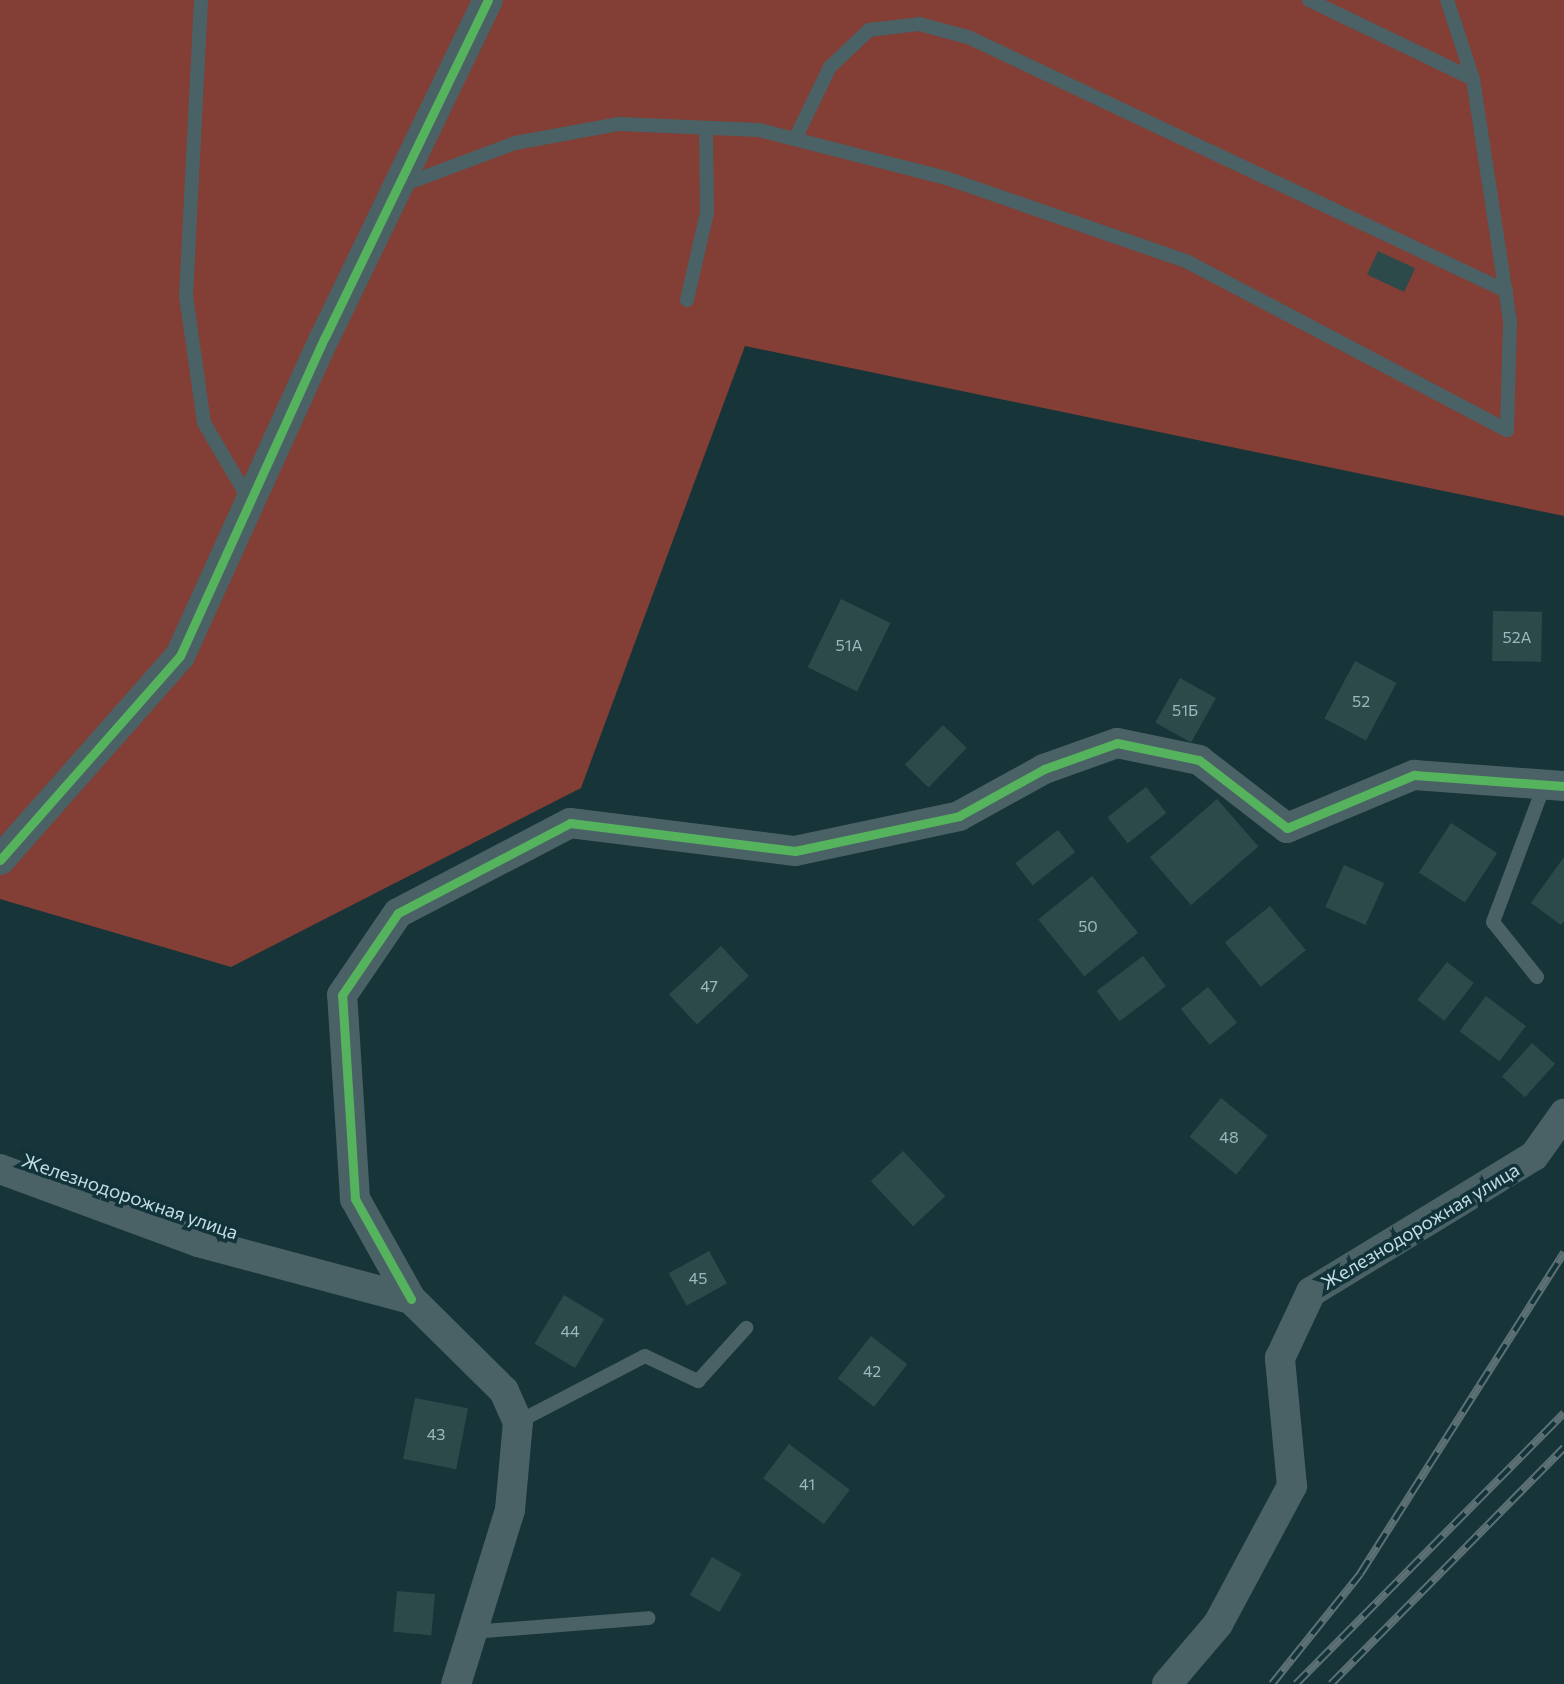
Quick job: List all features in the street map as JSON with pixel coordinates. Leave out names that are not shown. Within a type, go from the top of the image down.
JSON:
[{"type":"street","points":[[0,860],[180,656],[250,501],[488,0]]},
{"type":"street","name":"Железнодорожная улица","points":[[518,1422],[504,1391],[411,1299],[355,1199],[342,995],[398,913],[570,823],[795,851],[959,816],[1044,769],[1117,743],[1199,760],[1287,828],[1414,775],[1555,784]]},
{"type":"street","name":"Железнодорожная улица","points":[[1167,1684],[1219,1624],[1292,1486],[1280,1358],[1311,1292],[1534,1156],[1564,1114]]},
{"type":"street","name":"Железнодорожная улица","points":[[0,1169],[198,1242],[411,1299]]},
{"type":"street","points":[[456,1684],[510,1510],[518,1422]]},
{"type":"lane","points":[[201,0],[186,296],[204,423],[250,501]]},
{"type":"lane","points":[[1308,0],[1473,79]]},
{"type":"lane","points":[[398,187],[515,143],[619,124],[759,130],[946,178],[1186,261],[1507,430],[1510,321],[1506,291],[1473,79],[1447,0]]},
{"type":"lane","points":[[795,139],[830,67],[869,30],[919,24],[968,37],[1506,291]]},
{"type":"lane","points":[[687,300],[707,213],[706,128]]},
{"type":"lane","points":[[1537,977],[1493,922],[1555,784]]},
{"type":"lane","points":[[518,1422],[645,1356],[698,1381],[746,1328]]},
{"type":"lane","points":[[472,1632],[648,1618]]},
{"type":"shaded area","points":[[0,0],[1564,0],[1564,516],[745,346],[581,788],[231,967],[0,899]]},
{"type":"building","points":[[1378,251],[1415,268],[1404,292],[1367,275]]},
{"type":"building","points":[[841,599],[890,623],[857,691],[808,667]]},
{"type":"building","points":[[1493,611],[1542,612],[1541,662],[1492,661]]},
{"type":"building","points":[[1355,661],[1396,683],[1366,740],[1324,718]]},
{"type":"building","points":[[1180,678],[1216,698],[1191,742],[1155,723]]},
{"type":"building","points":[[943,725],[967,748],[929,787],[905,765]]},
{"type":"building","points":[[1146,787],[1166,813],[1128,843],[1107,817]]},
{"type":"building","points":[[1217,799],[1258,847],[1191,905],[1150,857]]},
{"type":"building","points":[[1451,823],[1497,853],[1465,902],[1419,872]]},
{"type":"building","points":[[1058,830],[1075,852],[1033,885],[1015,863]]},
{"type":"building","points":[[1564,857],[1564,921],[1561,925],[1531,903]]},
{"type":"building","points":[[1344,865],[1384,883],[1365,925],[1325,907]]},
{"type":"building","points":[[1092,876],[1138,933],[1084,976],[1038,919]]},
{"type":"building","points":[[1270,906],[1306,950],[1261,987],[1225,943]]},
{"type":"building","points":[[721,946],[749,976],[697,1024],[669,994]]},
{"type":"building","points":[[1143,956],[1166,986],[1120,1021],[1097,991]]},
{"type":"building","points":[[1447,962],[1474,983],[1444,1021],[1417,1000]]},
{"type":"building","points":[[1208,987],[1237,1023],[1210,1045],[1181,1009]]},
{"type":"building","points":[[1486,996],[1526,1026],[1499,1061],[1460,1031]]},
{"type":"building","points":[[1532,1043],[1555,1064],[1525,1097],[1502,1076]]},
{"type":"building","points":[[1221,1098],[1268,1136],[1236,1175],[1190,1137]]},
{"type":"building","points":[[903,1151],[945,1196],[913,1226],[871,1181]]},
{"type":"building","points":[[709,1251],[727,1283],[687,1306],[669,1273]]},
{"type":"building","points":[[564,1295],[604,1319],[575,1368],[535,1344]]},
{"type":"building","points":[[871,1336],[907,1364],[874,1407],[838,1379]]},
{"type":"building","points":[[415,1398],[468,1408],[456,1469],[403,1459]]},
{"type":"building","points":[[789,1444],[850,1490],[824,1524],[763,1478]]},
{"type":"building","points":[[712,1557],[741,1574],[719,1612],[690,1595]]},
{"type":"building","points":[[397,1591],[435,1594],[431,1635],[393,1632]]},
{"type":"railway","points":[[1272,1684],[1360,1574],[1564,1252]]},
{"type":"railway","points":[[1296,1684],[1564,1413]]},
{"type":"railway","points":[[1331,1684],[1564,1448]]},
{"type":"cycle path","points":[[0,860],[180,656],[325,337],[488,0]]},
{"type":"cycle path","points":[[411,1299],[355,1199],[342,995],[398,913],[570,823],[795,851],[959,816],[1044,769],[1117,743],[1199,760],[1287,828],[1414,775],[1564,786]]}]
